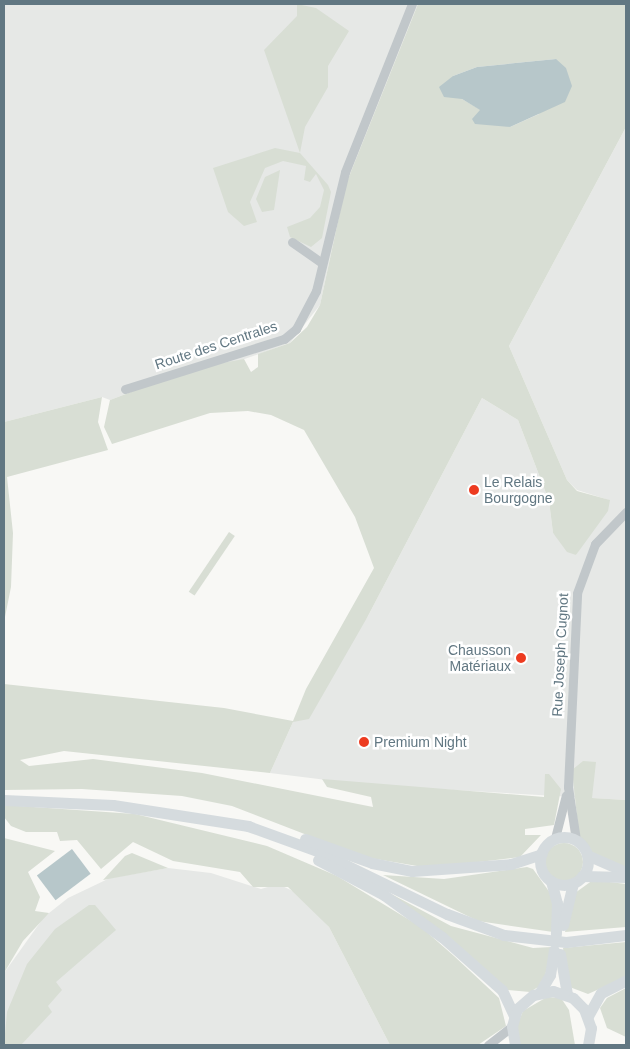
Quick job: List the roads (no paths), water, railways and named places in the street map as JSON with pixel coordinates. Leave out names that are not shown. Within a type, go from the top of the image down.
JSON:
[{"type":"main road","points":[[4,800],[113,805],[207,818],[248,826],[412,871],[520,863],[541,854],[555,838],[576,840],[587,855],[626,872]]},
{"type":"main road","points":[[207,818],[300,852],[384,895],[492,980],[507,996],[513,1021],[514,1045]]},
{"type":"main road","points":[[248,826],[317,851],[447,914],[504,935],[566,942],[626,935]]},
{"type":"main road","points":[[541,854],[540,866],[551,881],[557,902],[559,934],[587,855]]},
{"type":"main road","points":[[551,881],[626,877]]},
{"type":"main road","points":[[513,1021],[522,1004],[540,992],[550,975],[557,950],[561,979],[566,994],[588,1016]]},
{"type":"main road","points":[[588,1045],[588,1016],[601,993],[626,980]]},
{"type":"main road","points":[[540,992],[566,994]]},
{"type":"street","name":"Route des Centrales","points":[[125,389],[284,339],[306,316],[356,142],[411,4]]},
{"type":"street","points":[[292,242],[321,262]]},
{"type":"street","name":"Rue Joseph Cugnot","points":[[555,838],[568,787],[579,580],[602,534],[626,512]]},
{"type":"street","name":"Rue Joseph Cugnot","points":[[568,787],[576,840]]},
{"type":"street","points":[[488,1045],[513,1021]]},
{"type":"place","name":"Le Relais Bourgogne","points":[[474,490]]},
{"type":"place","name":"Chausson Matériaux","points":[[521,658]]},
{"type":"place","name":"Premium Night","points":[[364,742]]}]
